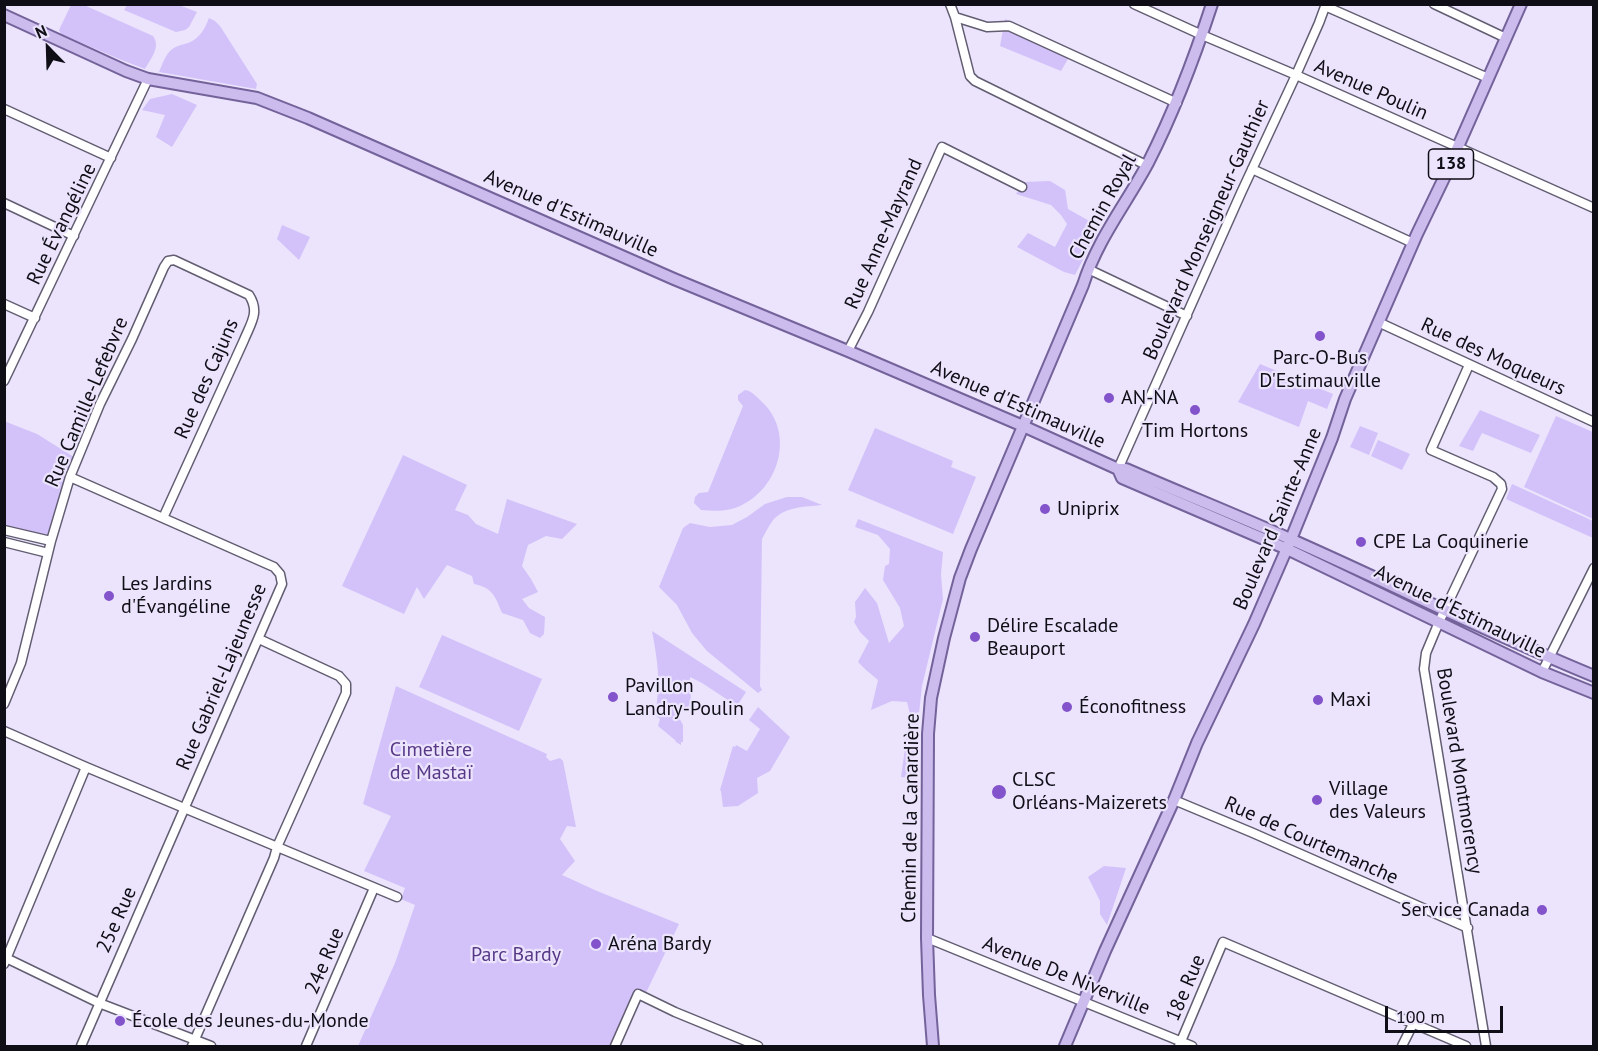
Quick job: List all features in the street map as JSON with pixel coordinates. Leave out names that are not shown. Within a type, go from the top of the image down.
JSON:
[{"type":"main road","name":"Chemin Royal","points":[[1023,426],[1103,237],[1146,165],[1176,103],[1212,4]]},
{"type":"main road","name":"Boulevard Sainte-Anne","points":[[1065,1047],[1197,743],[1254,624],[1289,544],[1332,438],[1345,399],[1378,322],[1446,176],[1521,4]]},
{"type":"main road","name":"Avenue d'Estimauville","points":[[4,15],[148,80],[257,98],[308,118],[674,279],[1023,426],[1118,469],[1122,478],[1289,544],[1593,676]]},
{"type":"main road","name":"Chemin de la Canardière","points":[[933,1047],[927,938],[927,765],[932,698],[944,638],[960,578],[1023,426]]},
{"type":"main road","name":"Avenue d'Estimauville","points":[[1289,544],[1439,622],[1542,672],[1593,693]]},
{"type":"street","points":[[950,4],[970,76],[1146,165]]},
{"type":"street","name":"Avenue Poulin","points":[[1134,4],[1593,208]]},
{"type":"street","points":[[1434,4],[1506,38]]},
{"type":"street","points":[[1326,5],[1488,78]]},
{"type":"street","name":"Boulevard Monseigneur-Gauthier","points":[[1118,469],[1326,5]]},
{"type":"street","points":[[955,17],[987,27],[1009,26],[1176,103]]},
{"type":"street","name":"Rue Évangéline","points":[[4,381],[148,80]]},
{"type":"street","points":[[4,109],[111,158]]},
{"type":"street","name":"Rue Anne-Mayrand","points":[[848,351],[868,312],[942,147],[1022,187]]},
{"type":"street","points":[[1252,170],[1413,243]]},
{"type":"street","points":[[4,203],[74,236]]},
{"type":"street","name":"Rue Camille-Lefebvre","points":[[4,704],[21,663],[48,553],[70,477],[100,404],[164,267],[168,261],[174,260]]},
{"type":"street","name":"Rue des Cajuns","points":[[163,518],[244,340],[255,310],[249,295],[174,260]]},
{"type":"street","points":[[1088,269],[1187,316]]},
{"type":"street","points":[[4,304],[35,318]]},
{"type":"street","name":"Rue des Moqueurs","points":[[1378,322],[1593,422]]},
{"type":"street","name":"Boulevard Montmorency","points":[[1469,365],[1431,450],[1493,477],[1502,489],[1439,622],[1426,653],[1424,669],[1486,1047]]},
{"type":"street","name":"Rue Gabriel-Lajeunesse","points":[[70,477],[274,567],[280,574],[282,584],[184,807]]},
{"type":"street","points":[[4,530],[51,542]]},
{"type":"street","points":[[4,542],[48,553]]},
{"type":"street","points":[[1542,672],[1593,568]]},
{"type":"street","points":[[194,1043],[277,847],[346,693],[346,684],[339,676],[259,639]]},
{"type":"street","points":[[4,731],[397,897]]},
{"type":"street","points":[[86,767],[5,959],[99,1003],[194,1043],[210,1047]]},
{"type":"street","name":"Rue de Courtemanche","points":[[1174,800],[1468,928]]},
{"type":"street","name":"25e Rue","points":[[81,1047],[184,807]]},
{"type":"street","name":"24e Rue","points":[[306,1047],[374,888]]},
{"type":"street","name":"Avenue De Niverville","points":[[927,938],[1085,1001],[1180,1044],[1192,1047]]},
{"type":"street","name":"18e Rue","points":[[1180,1044],[1223,942],[1413,1024]]},
{"type":"street","points":[[615,1047],[638,994],[758,1047]]},
{"type":"street","points":[[1402,1047],[1413,1024],[1466,1047]]},
{"type":"green space","points":[[71,5],[84,5],[153,36],[156,48],[145,69],[61,34],[59,30]]},
{"type":"green space","points":[[127,5],[179,5],[197,12],[189,27],[176,32],[124,10]]},
{"type":"green space","points":[[209,18],[220,26],[257,84],[256,89],[159,72],[170,51],[195,39]]},
{"type":"green space","points":[[1005,19],[1072,52],[1061,71],[1000,46]]},
{"type":"green space","points":[[172,94],[197,105],[172,147],[156,137],[165,115],[142,110],[150,99]]},
{"type":"green space","points":[[1050,181],[1065,190],[1068,209],[1100,227],[1075,275],[1064,272],[1017,247],[1028,233],[1055,247],[1067,224],[1051,205],[1016,194],[1024,182]]},
{"type":"green space","points":[[282,225],[310,237],[299,260],[277,239]]},
{"type":"green space","points":[[1260,364],[1333,394],[1327,409],[1308,401],[1299,427],[1238,402]]},
{"type":"green space","points":[[745,390],[751,392],[771,412],[777,426],[780,441],[779,457],[774,471],[766,485],[742,505],[727,510],[701,510],[694,503],[695,497],[699,493],[708,492],[743,406],[738,400],[738,395]]},
{"type":"green space","points":[[1480,410],[1540,435],[1531,453],[1482,433],[1473,451],[1459,446]]},
{"type":"green space","points":[[1556,416],[1593,432],[1593,519],[1524,487]]},
{"type":"green space","points":[[4,421],[37,434],[77,459],[51,541],[5,530]]},
{"type":"green space","points":[[1360,426],[1378,433],[1369,455],[1350,447]]},
{"type":"green space","points":[[875,428],[953,461],[951,467],[976,477],[953,534],[848,490]]},
{"type":"green space","points":[[1378,440],[1410,454],[1402,470],[1371,456]]},
{"type":"green space","points":[[403,455],[467,485],[455,510],[468,515],[476,524],[498,534],[507,499],[577,524],[562,539],[546,536],[528,545],[522,566],[538,592],[522,599],[529,608],[545,617],[544,634],[540,638],[530,633],[523,620],[502,613],[493,594],[474,584],[472,576],[447,565],[424,599],[417,587],[404,614],[342,586]]},
{"type":"green space","points":[[1512,484],[1593,521],[1593,538],[1506,499]]},
{"type":"green space","points":[[787,497],[802,497],[822,505],[797,508],[780,514],[771,522],[762,539],[760,686],[762,690],[758,693],[707,651],[692,633],[677,605],[659,587],[683,528],[690,523],[710,527],[732,525],[765,504]]},
{"type":"green space","points":[[858,519],[943,552],[941,574],[943,599],[922,686],[912,778],[901,777],[910,714],[907,702],[892,701],[871,710],[878,680],[858,662],[869,641],[854,622],[855,602],[865,588],[877,603],[889,643],[904,626],[900,608],[883,580],[885,566],[889,564],[890,549],[878,535],[855,527]]},
{"type":"green space","points":[[652,631],[746,692],[737,706],[690,677],[691,702],[685,712],[680,711],[678,716],[683,725],[681,745],[658,726],[660,719],[655,715],[658,673]]},
{"type":"green space","points":[[442,635],[542,679],[519,731],[419,687]]},
{"type":"green space","name":"Parc Bardy","points":[[396,686],[547,754],[546,757],[550,761],[560,758],[563,761],[576,827],[567,826],[560,839],[575,861],[562,875],[679,924],[644,997],[638,994],[615,1046],[358,1046],[395,963],[415,905],[401,899],[405,888],[364,871],[391,816],[363,804]]},
{"type":"green space","points":[[758,707],[790,737],[770,771],[757,778],[758,793],[738,806],[723,807],[720,790],[733,746],[736,745],[747,751],[760,729],[749,720]]},
{"type":"green space","points":[[1104,866],[1126,868],[1107,925],[1100,914],[1100,901],[1088,877]]},
{"type":"place","name":"Parc-O-Bus D'Estimauville","points":[[1320,336]]},
{"type":"place","name":"AN-NA","points":[[1109,398]]},
{"type":"place","name":"Tim Hortons","points":[[1195,410]]},
{"type":"place","name":"Uniprix","points":[[1045,509]]},
{"type":"place","name":"CPE La Coquinerie","points":[[1361,542]]},
{"type":"place","name":"Les Jardins d'Évangéline","points":[[109,596]]},
{"type":"place","name":"Délire Escalade Beauport","points":[[975,637]]},
{"type":"place","name":"Pavillon Landry-Poulin","points":[[613,697]]},
{"type":"place","name":"Maxi","points":[[1318,700]]},
{"type":"place","name":"Éconofitness","points":[[1067,707]]},
{"type":"place","name":"CLSC Orléans-Maizerets","points":[[999,792]]},
{"type":"place","name":"Village des Valeurs","points":[[1317,800]]},
{"type":"place","name":"Service Canada","points":[[1542,910]]},
{"type":"place","name":"Aréna Bardy","points":[[596,944]]},
{"type":"place","name":"École des Jeunes-du-Monde","points":[[120,1021]]},
{"type":"park label","name":"Cimetière de Mastaï","points":[[431,762]]}]
